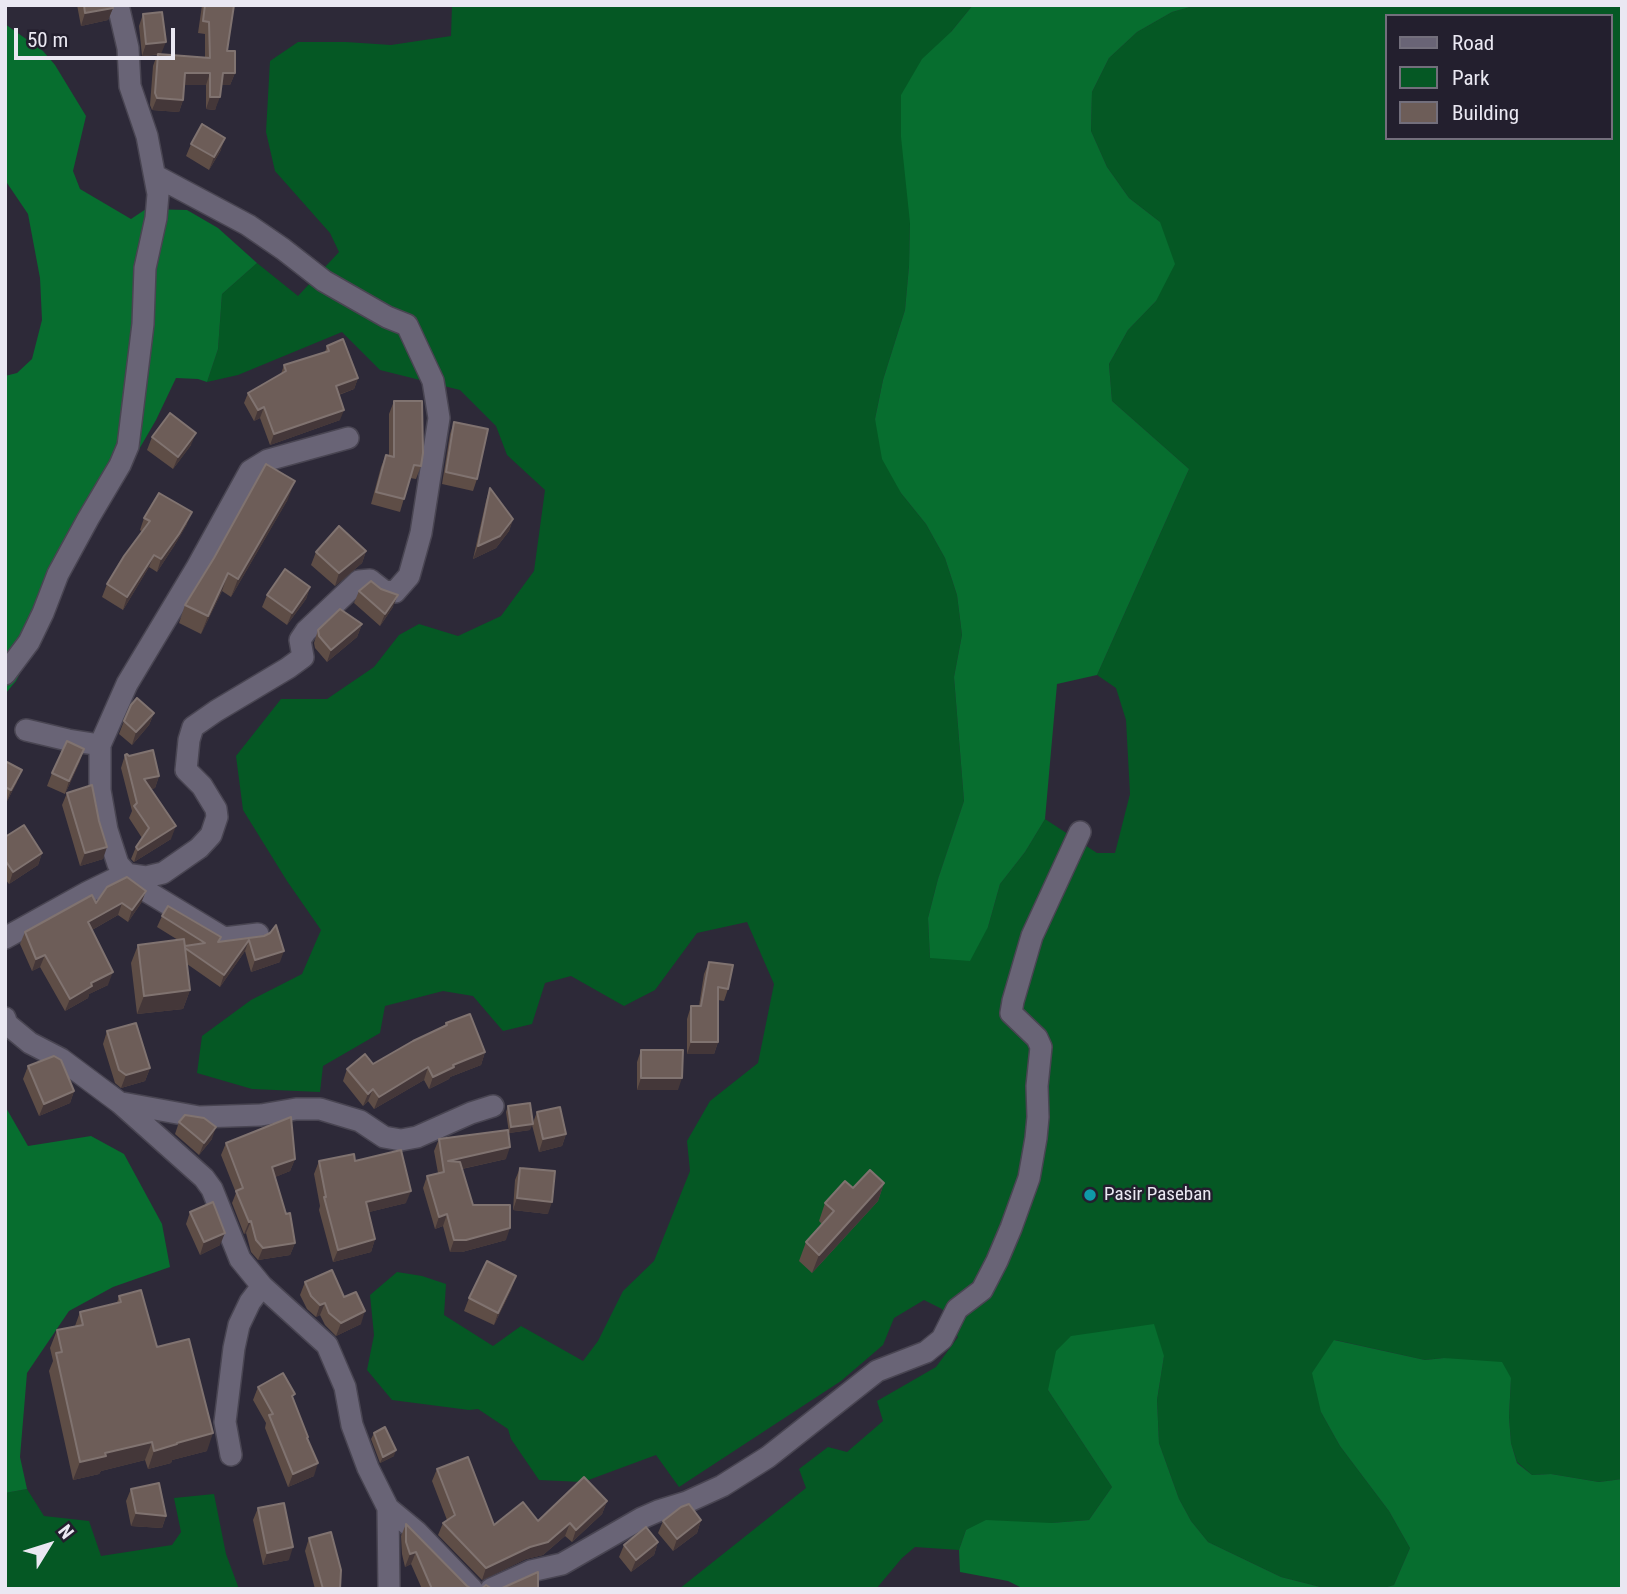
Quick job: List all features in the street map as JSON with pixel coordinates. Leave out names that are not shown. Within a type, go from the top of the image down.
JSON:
[{"type":"street","points":[[5,674],[29,642],[58,574],[128,446],[142,334],[145,268],[156,218],[158,194],[144,126],[130,86],[128,48],[118,5]]},
{"type":"street","points":[[5,938],[125,874],[146,877],[163,873],[199,848],[211,835],[216,809],[202,786],[186,770],[193,727],[303,657],[300,640],[306,631],[359,582],[370,580],[384,591],[395,592],[409,576],[421,533],[439,418],[433,381],[407,325],[387,317],[324,281],[283,248],[248,225],[156,176]]},
{"type":"street","points":[[258,934],[224,938],[138,886],[125,874],[118,864],[107,830],[100,790],[100,745],[127,684],[196,569],[250,471],[268,460],[348,438]]},
{"type":"street","points":[[26,730],[100,745]]},
{"type":"street","points":[[491,1589],[531,1571],[562,1564],[642,1518],[722,1486],[768,1457],[877,1371],[926,1352],[942,1339],[957,1309],[982,1290],[1011,1228],[1029,1178],[1036,1139],[1041,1047],[1037,1038],[1011,1013],[1013,1001],[1032,936],[1080,832]]},
{"type":"street","points":[[5,1018],[7,1024],[30,1042],[61,1059],[120,1103],[204,1178],[212,1189],[240,1259],[262,1286],[327,1345],[345,1387],[352,1425],[368,1468],[388,1508],[417,1532],[472,1589]]},
{"type":"street","points":[[120,1103],[199,1117],[320,1109],[360,1121],[384,1137],[401,1140],[417,1138],[493,1106]]},
{"type":"street","points":[[231,1455],[225,1422],[234,1348],[239,1325],[250,1302],[262,1286]]},
{"type":"street","points":[[388,1508],[389,1589]]},
{"type":"green space","points":[[452,5],[973,5],[951,32],[910,223],[905,310],[883,380],[875,419],[901,493],[926,524],[945,558],[957,595],[962,635],[954,677],[964,801],[928,918],[930,958],[988,927],[1000,884],[1025,852],[1045,819],[1097,853],[1115,853],[1130,794],[1126,720],[1116,688],[1097,675],[1189,469],[1112,401],[1109,364],[1128,330],[1156,301],[1160,222],[1129,198],[1107,167],[1091,131],[1092,92],[1109,58],[1137,32],[1172,12],[1197,5],[1622,5],[1622,1479],[1599,1482],[1551,1474],[1532,1475],[1517,1462],[1511,1443],[1509,1417],[1511,1378],[1444,1358],[1425,1360],[1335,1340],[1321,1412],[1340,1446],[1389,1511],[1410,1548],[1394,1585],[1380,1589],[1328,1589],[1281,1577],[1208,1542],[1191,1521],[1179,1499],[1159,1443],[1157,1400],[1164,1356],[1048,1390],[1112,1487],[1089,1520],[966,1530],[959,1550],[915,1547],[876,1589],[679,1589],[806,1488],[799,1469],[828,1447],[847,1452],[883,1421],[877,1401],[936,1367],[958,1337],[942,1309],[924,1300],[894,1318],[883,1345],[841,1381],[679,1487],[656,1455],[583,1482],[539,1480],[511,1439],[508,1429],[478,1409],[392,1400],[367,1370],[374,1335],[370,1295],[397,1272],[446,1284],[444,1315],[493,1346],[521,1326],[583,1361],[598,1341],[623,1291],[654,1261],[690,1171],[687,1141],[710,1101],[758,1063],[774,984],[747,922],[697,933],[655,990],[624,1006],[571,976],[545,983],[532,1024],[503,1031],[473,996],[443,991],[385,1006],[380,1033],[323,1066],[320,1092],[252,1089],[197,1073],[202,1036],[251,1000],[302,974],[321,930],[243,810],[236,756],[281,699],[327,699],[374,667],[399,635],[419,624],[458,636],[501,616],[534,571],[545,490],[507,455],[496,426],[460,390],[380,370],[342,332],[238,375],[207,382],[218,349],[222,294],[257,263],[298,296],[339,252],[330,233],[275,171],[266,132],[270,61],[298,42],[391,45],[451,36]]},
{"type":"green space","points":[[973,5],[1197,5],[1172,12],[1137,32],[1109,58],[1092,92],[1091,131],[1107,167],[1129,198],[1160,222],[1175,264],[1156,301],[1128,330],[1109,364],[1112,401],[1189,469],[1097,675],[1057,684],[1045,819],[1025,852],[1000,884],[988,927],[970,961],[930,958],[928,918],[964,801],[954,677],[962,635],[957,595],[945,558],[926,524],[901,493],[882,459],[875,419],[883,380],[905,310],[909,266],[910,223],[901,137],[901,95],[922,59],[951,32]]},
{"type":"green space","points":[[5,24],[43,51],[55,65],[86,116],[73,171],[80,189],[131,219],[146,209],[187,210],[218,228],[257,263],[222,294],[218,349],[207,382],[176,378],[156,420],[101,515],[16,681],[5,694],[5,376],[17,373],[32,359],[42,320],[40,278],[28,214],[5,180]]},
{"type":"green space","points":[[5,1106],[28,1146],[91,1136],[124,1154],[162,1224],[170,1267],[113,1287],[69,1311],[27,1373],[20,1457],[27,1489],[5,1493]]},
{"type":"green space","points":[[1154,1324],[1164,1356],[1157,1400],[1159,1443],[1179,1499],[1191,1521],[1208,1542],[1281,1577],[1328,1589],[1024,1589],[1008,1581],[960,1572],[959,1550],[966,1530],[986,1520],[1051,1523],[1089,1520],[1112,1487],[1048,1390],[1056,1351],[1071,1336]]},
{"type":"green space","points":[[1334,1340],[1425,1360],[1444,1358],[1502,1362],[1511,1378],[1509,1417],[1511,1443],[1517,1463],[1532,1475],[1551,1474],[1599,1482],[1622,1479],[1622,1589],[1380,1589],[1394,1585],[1410,1548],[1389,1511],[1340,1446],[1321,1412],[1312,1373]]},
{"type":"green space","points":[[27,1489],[44,1516],[89,1521],[101,1556],[172,1545],[181,1532],[174,1498],[214,1494],[226,1554],[239,1589],[5,1589],[5,1493]]},
{"type":"building","points":[[84,5],[112,5],[113,8],[85,13]]},
{"type":"building","points":[[205,5],[234,5],[227,51],[235,51],[235,73],[223,73],[220,97],[210,97],[210,73],[185,73],[183,100],[157,98],[155,93],[158,54],[210,58],[209,22],[203,21]]},
{"type":"building","points":[[162,12],[166,42],[146,44],[143,14]]},
{"type":"building","points":[[202,124],[225,138],[214,157],[191,144]]},
{"type":"building","points":[[343,339],[358,378],[336,386],[344,410],[274,434],[264,407],[258,410],[248,393],[286,371],[284,365],[329,351],[327,346]]},
{"type":"building","points":[[394,401],[422,401],[421,466],[414,465],[404,499],[376,492],[386,455],[394,457]]},
{"type":"building","points":[[170,413],[196,433],[178,457],[152,437]]},
{"type":"building","points":[[454,422],[488,429],[477,479],[446,472]]},
{"type":"building","points":[[266,464],[295,481],[238,579],[228,573],[208,616],[185,605]]},
{"type":"building","points":[[490,488],[513,519],[500,536],[478,546]]},
{"type":"building","points":[[159,493],[192,512],[161,559],[154,555],[127,597],[107,584],[150,521],[144,518]]},
{"type":"building","points":[[339,526],[366,551],[339,573],[316,552]]},
{"type":"building","points":[[285,569],[310,587],[292,613],[267,595]]},
{"type":"building","points":[[371,581],[381,589],[398,595],[385,614],[359,591]]},
{"type":"building","points":[[340,609],[362,624],[331,650],[319,636],[318,630]]},
{"type":"building","points":[[137,698],[154,713],[136,732],[124,721]]},
{"type":"building","points":[[67,741],[84,749],[69,781],[52,773]]},
{"type":"building","points":[[153,750],[159,776],[144,779],[176,826],[138,850],[136,847],[149,828],[134,806],[137,803],[125,755]]},
{"type":"building","points":[[5,761],[22,770],[11,790],[5,787]]},
{"type":"building","points":[[92,785],[107,847],[85,853],[67,793]]},
{"type":"building","points":[[24,825],[42,853],[13,872],[5,860],[5,837]]},
{"type":"building","points":[[127,877],[146,891],[132,910],[122,903],[88,922],[113,972],[91,983],[92,986],[70,999],[45,955],[36,959],[25,932],[92,895],[96,903],[107,887]]},
{"type":"building","points":[[168,906],[221,937],[218,942],[264,936],[276,925],[284,951],[255,960],[249,940],[224,975],[185,948],[205,943],[162,916]]},
{"type":"building","points":[[184,939],[190,990],[144,996],[138,945]]},
{"type":"building","points":[[709,962],[733,965],[728,989],[718,987],[718,1042],[691,1042],[691,1006],[701,1006]]},
{"type":"building","points":[[470,1014],[485,1052],[453,1065],[454,1067],[433,1077],[428,1067],[379,1097],[373,1089],[368,1094],[347,1069],[365,1054],[373,1064],[447,1025],[446,1023]]},
{"type":"building","points":[[136,1023],[150,1068],[126,1075],[119,1070],[107,1031]]},
{"type":"building","points":[[641,1050],[683,1050],[682,1078],[641,1078]]},
{"type":"building","points":[[54,1056],[61,1060],[74,1091],[44,1104],[28,1066]]},
{"type":"building","points":[[530,1103],[533,1124],[511,1127],[508,1106]]},
{"type":"building","points":[[560,1107],[566,1134],[543,1139],[537,1112]]},
{"type":"building","points":[[185,1115],[204,1118],[216,1127],[204,1143],[179,1122]]},
{"type":"building","points":[[291,1117],[295,1159],[272,1167],[286,1214],[290,1213],[295,1243],[263,1248],[256,1240],[251,1221],[249,1222],[236,1191],[243,1188],[226,1143]]},
{"type":"building","points":[[508,1130],[510,1147],[448,1161],[460,1162],[473,1205],[510,1205],[510,1228],[466,1240],[454,1240],[447,1214],[439,1217],[427,1176],[444,1172],[439,1139]]},
{"type":"building","points":[[401,1150],[411,1191],[366,1202],[375,1239],[338,1250],[324,1197],[319,1161],[354,1154],[355,1161]]},
{"type":"building","points":[[520,1168],[555,1171],[552,1202],[517,1198]]},
{"type":"building","points":[[870,1170],[884,1183],[819,1255],[806,1242],[834,1211],[825,1203],[845,1181],[853,1188]]},
{"type":"building","points":[[213,1202],[225,1233],[204,1242],[190,1212]]},
{"type":"building","points":[[487,1261],[516,1276],[498,1313],[469,1298]]},
{"type":"building","points":[[332,1270],[344,1297],[356,1292],[365,1311],[341,1323],[329,1313],[325,1303],[320,1305],[311,1296],[305,1282]]},
{"type":"building","points":[[141,1290],[157,1347],[189,1339],[213,1433],[154,1451],[152,1442],[80,1462],[56,1353],[62,1352],[57,1330],[83,1325],[80,1312],[121,1302],[119,1296]]},
{"type":"building","points":[[283,1373],[295,1394],[292,1396],[318,1463],[293,1474],[269,1415],[273,1414],[258,1387]]},
{"type":"building","points":[[385,1427],[396,1450],[383,1457],[374,1433]]},
{"type":"building","points":[[468,1457],[494,1525],[523,1502],[538,1521],[584,1477],[607,1501],[576,1530],[570,1523],[548,1542],[530,1547],[486,1568],[443,1523],[455,1515],[437,1469]]},
{"type":"building","points":[[159,1483],[166,1516],[136,1513],[131,1489]]},
{"type":"building","points":[[284,1503],[293,1547],[267,1553],[258,1508]]},
{"type":"building","points":[[689,1504],[701,1520],[677,1539],[663,1521]]},
{"type":"building","points":[[406,1524],[472,1589],[432,1589],[416,1552],[410,1554],[406,1542]]},
{"type":"building","points":[[646,1527],[658,1542],[636,1560],[624,1545]]},
{"type":"building","points":[[331,1532],[341,1570],[340,1589],[323,1589],[309,1538]]},
{"type":"building","points":[[538,1572],[538,1589],[500,1589]]},
{"type":"place","name":"Pasir Paseban","points":[[1090,1195]]}]
